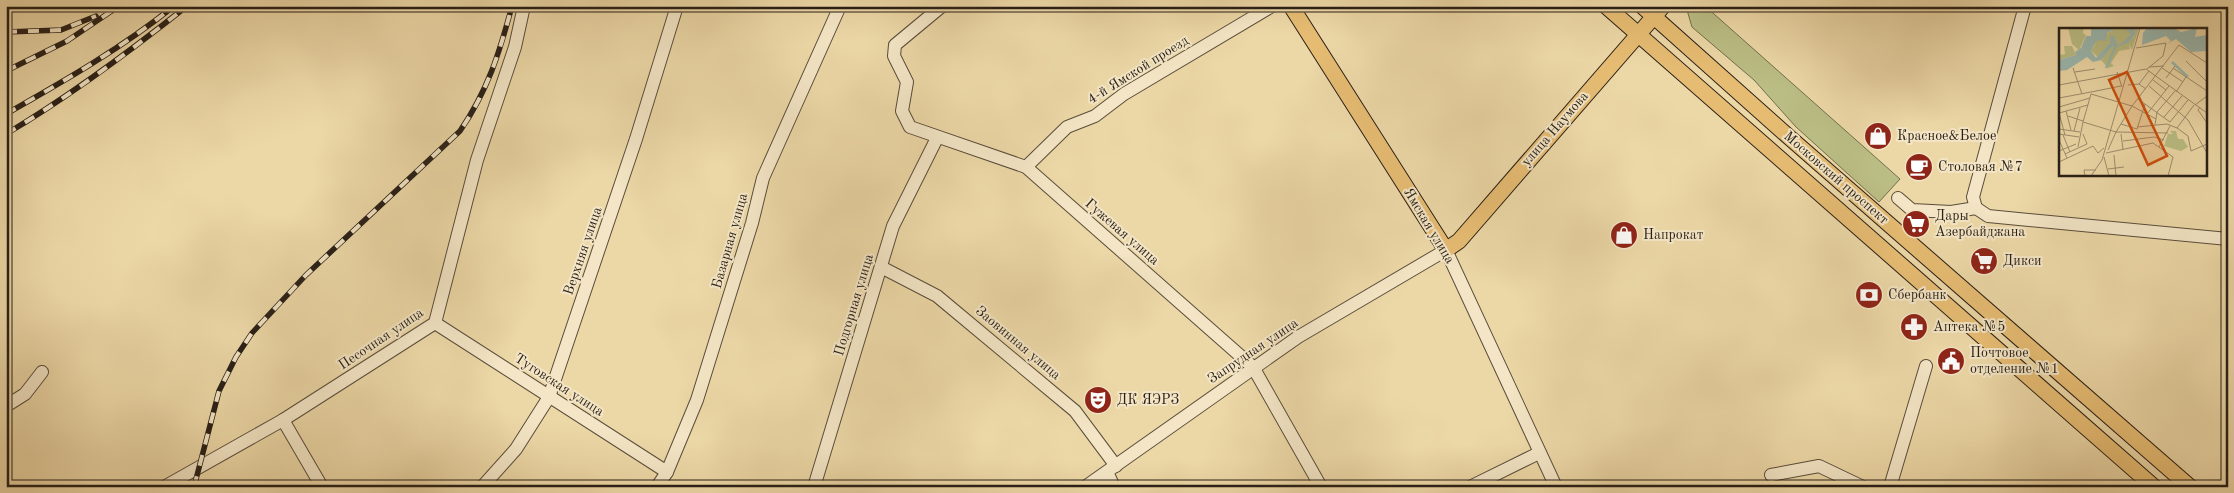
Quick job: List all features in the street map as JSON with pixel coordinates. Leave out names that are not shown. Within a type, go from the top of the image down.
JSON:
[{"type":"main road","name":"Ямская улица","points":[[1291,6],[1446,250]]},
{"type":"main road","name":"Московский проспект","points":[[1606,6],[2154,487]]},
{"type":"main road","name":"Московский проспект","points":[[1642,6],[1658,12],[1790,138],[2190,487]]},
{"type":"main road","name":"улица Наумова","points":[[1446,250],[1459,241],[1658,12]]},
{"type":"street","name":"Песочная улица","points":[[164,487],[283,420],[435,323],[477,160],[515,46],[524,6]]},
{"type":"street","name":"Верхняя улица","points":[[482,487],[516,448],[550,397],[636,139],[677,6]]},
{"type":"street","name":"Базарная улица","points":[[657,487],[667,472],[697,400],[752,223],[763,178],[840,6]]},
{"type":"street","name":"Гужевая улица","points":[[942,6],[894,45],[894,56],[907,82],[902,111],[910,127],[937,138],[1026,167],[1253,368],[1321,487]]},
{"type":"street","name":"4-й Ямской проезд","points":[[1026,167],[1067,127],[1095,116],[1124,94],[1272,6]]},
{"type":"street","points":[[2024,6],[1972,198],[1976,208],[1988,216],[2228,239]]},
{"type":"street","name":"Подгорная улица","points":[[814,487],[893,226],[937,138]]},
{"type":"street","points":[[1898,198],[1912,210],[1951,212],[1976,208]]},
{"type":"street","name":"Запрудная улица","points":[[1084,487],[1306,332],[1446,250]]},
{"type":"street","name":"Ямская улица","points":[[1446,250],[1556,487]]},
{"type":"street","name":"Заовинная улица","points":[[881,267],[938,296],[1075,411],[1111,469],[1114,487]]},
{"type":"street","name":"Туговская улица","points":[[435,323],[667,472]]},
{"type":"street","points":[[1890,487],[1926,366]]},
{"type":"street","points":[[6,406],[25,394],[42,372]]},
{"type":"street","points":[[283,420],[322,487]]},
{"type":"street","points":[[1470,487],[1539,453]]},
{"type":"street","points":[[1771,475],[1819,466],[1864,487]]},
{"type":"green space","points":[[1690,6],[1705,6],[1900,179],[1879,202],[1796,127],[1754,80],[1692,27],[1687,10]]},
{"type":"railway","points":[[6,71],[67,41],[119,6]]},
{"type":"railway","points":[[6,114],[113,50],[174,6]]},
{"type":"railway","points":[[6,134],[99,73],[187,6]]},
{"type":"railway","points":[[194,487],[219,391],[236,357],[252,333],[306,275],[460,131],[470,116],[492,71],[512,6]]},
{"type":"railway","points":[[6,32],[61,30],[96,16]]},
{"type":"place","name":"Красное&Белое","points":[[1878,136]]},
{"type":"place","name":"Столовая №7","points":[[1919,167]]},
{"type":"place","name":"Дары Азербайджана","points":[[1916,224]]},
{"type":"place","name":"Напрокат","points":[[1624,235]]},
{"type":"place","name":"Дикси","points":[[1984,261]]},
{"type":"place","name":"Сбербанк","points":[[1869,295]]},
{"type":"place","name":"Аптека №5","points":[[1914,327]]},
{"type":"place","name":"Почтовое отделение №1","points":[[1951,361]]},
{"type":"place","name":"ДК ЯЭРЗ","points":[[1098,400]]}]
